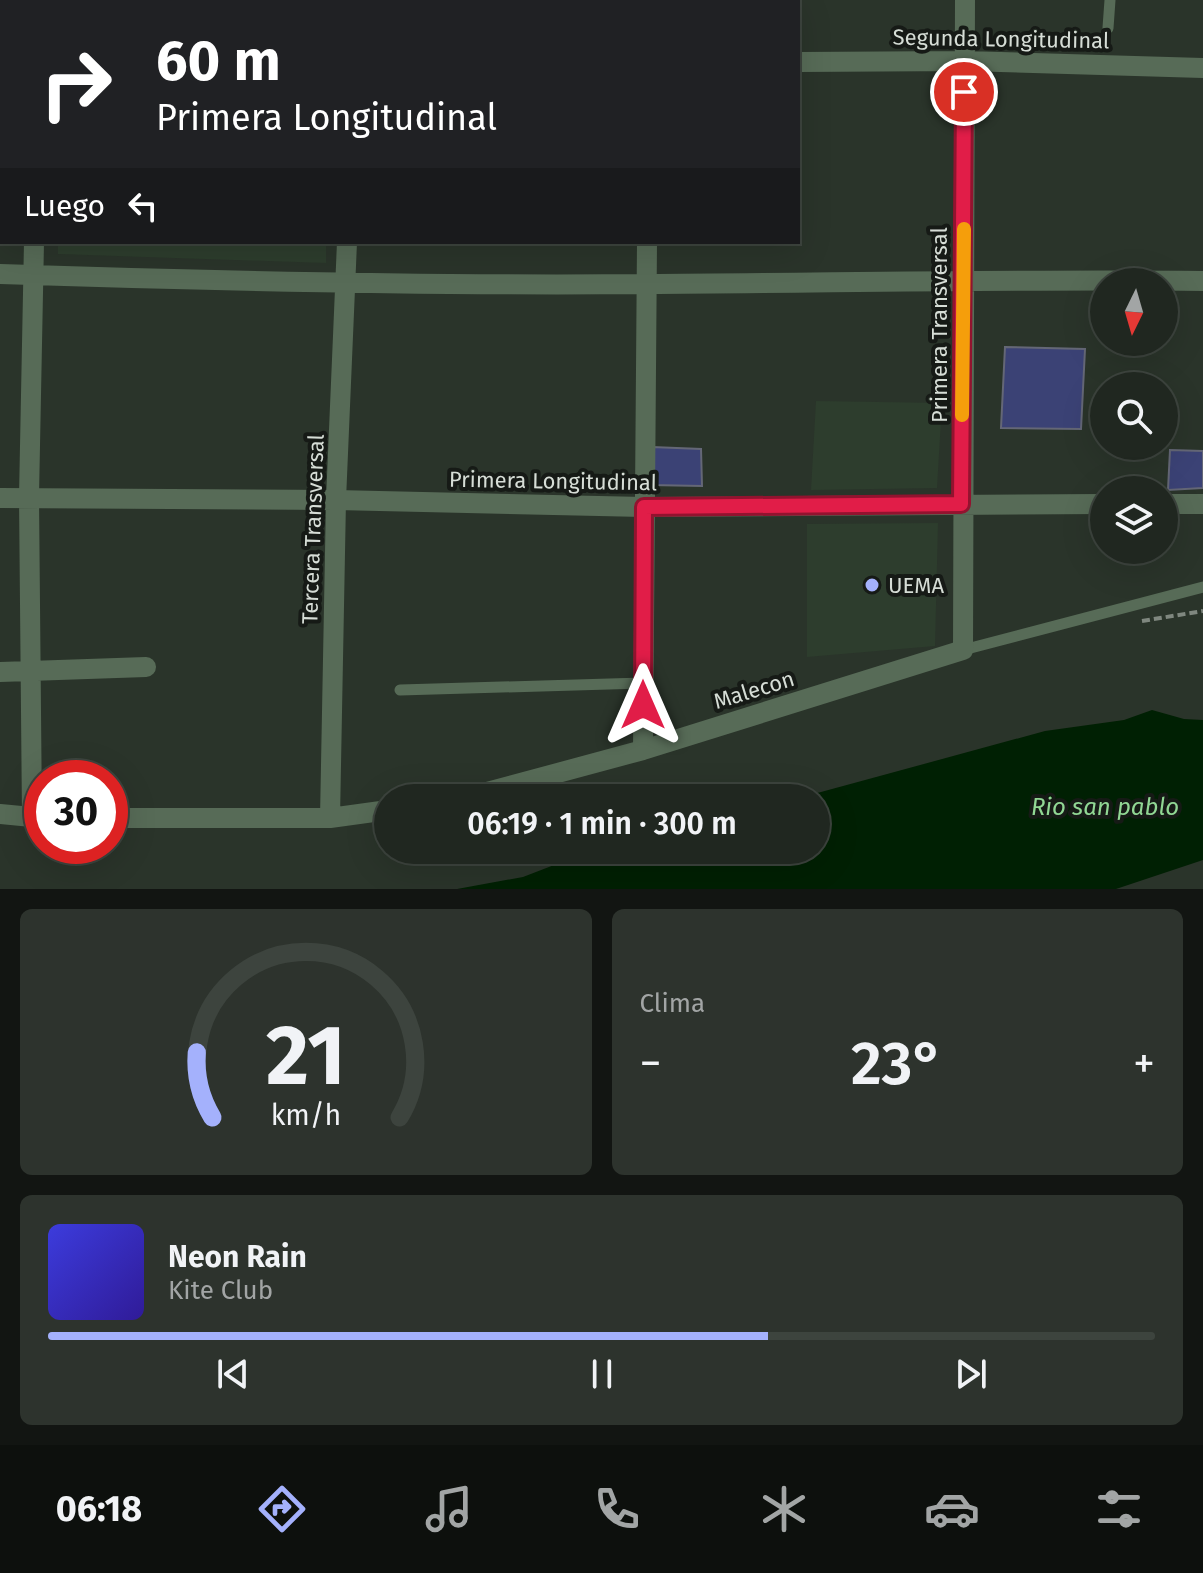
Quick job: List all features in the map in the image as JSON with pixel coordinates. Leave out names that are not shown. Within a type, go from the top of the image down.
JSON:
[{"type":"street","name":"Primera Transversal","points":[[963,650],[961,504],[965,0]]},
{"type":"street","name":"Segunda Longitudinal","points":[[800,62],[965,61],[1203,68]]},
{"type":"street","points":[[34,244],[29,497],[29,671],[34,760]]},
{"type":"street","name":"Tercera Transversal","points":[[330,818],[336,500],[347,244]]},
{"type":"street","points":[[643,750],[647,244]]},
{"type":"street","points":[[0,274],[346,283],[646,284],[963,278],[1203,281]]},
{"type":"street","name":"Primera Longitudinal","points":[[0,498],[336,500],[644,507],[1090,504]]},
{"type":"street","points":[[1178,504],[1203,504]]},
{"type":"street","name":"Malecon","points":[[517,784],[643,750],[963,650]]},
{"type":"street","points":[[0,672],[146,667]]},
{"type":"street","points":[[128,818],[330,818],[374,812]]},
{"type":"street","points":[[0,814],[24,817]]},
{"type":"lane","points":[[1108,28],[1110,0]]},
{"type":"lane","points":[[963,650],[1203,587]]},
{"type":"lane","points":[[400,690],[643,683]]},
{"type":"shaded area","points":[[58,244],[326,244],[326,263],[58,254]]},
{"type":"shaded area","points":[[816,401],[942,403],[937,488],[811,490]]},
{"type":"shaded area","name":"UEMA","points":[[938,523],[935,646],[807,657],[807,524]]},
{"type":"water","name":"Rio san pablo","points":[[1152,710],[1184,719],[1203,720],[1203,860],[1116,889],[457,889],[523,877],[557,864],[830,864],[830,790],[1045,731],[1124,720]]},
{"type":"building","points":[[1005,347],[1085,349],[1081,429],[1001,428]]},
{"type":"building","points":[[652,447],[701,449],[702,486],[650,485]]},
{"type":"building","points":[[1178,450],[1203,451],[1203,488],[1178,489],[1178,476],[1169,476],[1170,460],[1178,460]]},
{"type":"slow traffic","points":[[962,415],[964,229]]},
{"type":"place","name":"UEMA","points":[[872,585]]},
{"type":"route","points":[[643,705],[644,507],[961,504],[964,92]]}]
